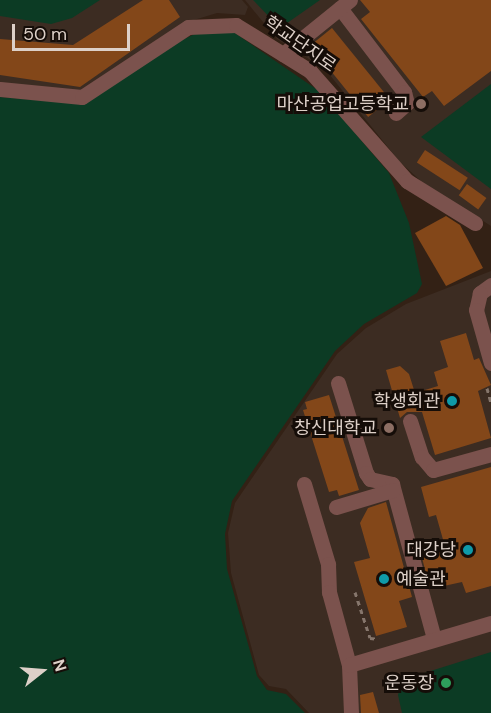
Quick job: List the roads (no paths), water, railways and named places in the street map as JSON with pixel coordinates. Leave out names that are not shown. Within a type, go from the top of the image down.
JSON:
[{"type":"street","points":[[283,54],[345,4],[407,98],[396,113]]},
{"type":"street","name":"학교단지로","points":[[0,89],[82,97],[177,33],[202,23],[236,25],[283,54],[328,86],[407,181],[475,223]]},
{"type":"street","points":[[491,285],[480,293],[476,310],[491,363]]},
{"type":"street","points":[[338,383],[366,473],[370,479],[388,480],[393,490],[434,639]]},
{"type":"street","points":[[410,421],[422,457],[433,470],[491,454]]},
{"type":"street","points":[[304,484],[328,564],[329,592],[349,665],[351,713]]},
{"type":"street","points":[[336,507],[393,490]]},
{"type":"street","points":[[349,665],[491,622]]},
{"type":"place","name":"마산공업고등학교","points":[[421,104]]},
{"type":"place","name":"학생회관","points":[[452,401]]},
{"type":"place","name":"창신대학교","points":[[389,428]]},
{"type":"place","name":"대강당","points":[[468,550]]},
{"type":"place","name":"예술관","points":[[384,579]]},
{"type":"place","name":"운동장","points":[[446,683]]}]
